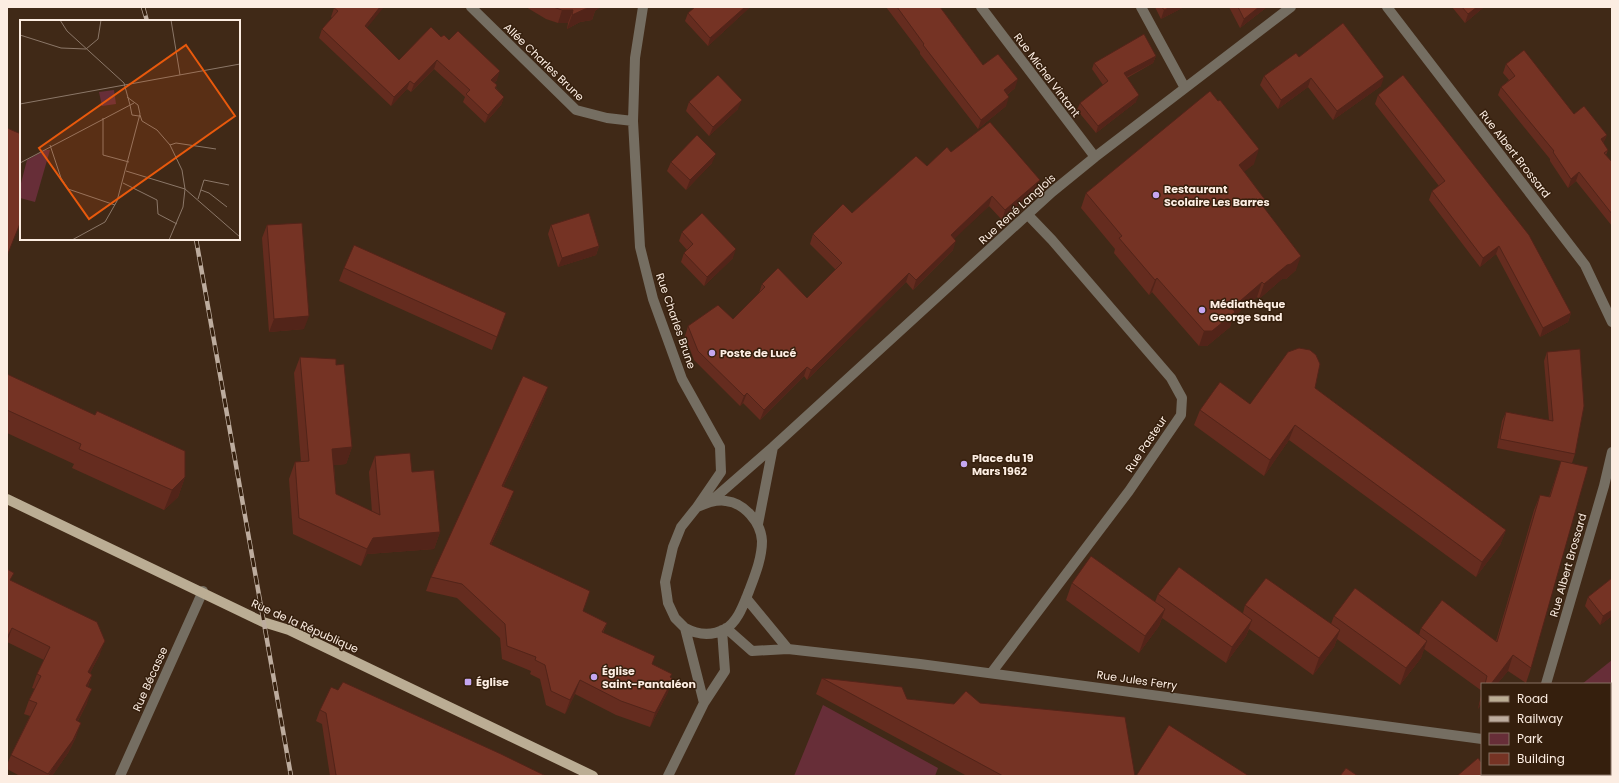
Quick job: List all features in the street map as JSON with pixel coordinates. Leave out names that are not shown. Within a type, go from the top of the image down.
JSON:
[{"type":"main road","name":"Rue de la République","points":[[7,499],[203,591],[263,622],[289,630],[593,776]]},
{"type":"street","name":"Allée Charles Brune","points":[[471,7],[576,110],[607,118],[633,120]]},
{"type":"street","name":"Rue Charles Brune","points":[[643,7],[635,58],[633,120],[640,247],[654,299],[682,379],[720,447],[721,472],[697,507]]},
{"type":"street","name":"Rue Michel Vintant","points":[[981,7],[1095,157]]},
{"type":"street","points":[[1141,7],[1185,88]]},
{"type":"street","name":"Rue René Langlois","points":[[710,502],[773,447],[1028,215],[1095,157],[1291,7]]},
{"type":"street","name":"Rue Albert Brossard","points":[[1387,7],[1585,265],[1612,322]]},
{"type":"street","name":"Rue Pasteur","points":[[992,672],[1152,457],[1181,415],[1182,398],[1170,378],[1052,240],[1028,215]]},
{"type":"street","points":[[697,507],[681,527],[673,547],[665,582],[668,603],[675,618],[685,628],[693,632],[709,634],[724,629],[735,621],[758,568],[762,540],[758,524],[773,447]]},
{"type":"street","name":"Rue Albert Brossard","points":[[1546,683],[1604,486],[1612,452]]},
{"type":"street","name":"Rue René Langlois","points":[[697,507],[710,502],[726,501],[745,509],[758,524]]},
{"type":"street","name":"Rue Bécasse","points":[[120,776],[203,591]]},
{"type":"street","points":[[746,598],[788,649]]},
{"type":"street","points":[[685,628],[704,703]]},
{"type":"street","points":[[668,776],[704,703],[725,671],[724,629]]},
{"type":"street","name":"Rue Jules Ferry","points":[[724,629],[752,651],[788,649],[992,672],[1481,739]]},
{"type":"green space","points":[[1612,660],[1612,739],[1611,683],[1583,683]]},
{"type":"green space","points":[[823,705],[938,768],[935,776],[794,776]]},
{"type":"building","points":[[380,7],[365,26],[399,60],[431,27],[441,37],[444,35],[449,40],[458,31],[500,71],[491,80],[497,85],[495,88],[504,97],[488,115],[466,94],[470,90],[437,60],[414,84],[410,81],[394,97],[322,29],[338,11],[334,8]]},
{"type":"building","points":[[553,7],[596,7],[585,9],[572,15],[573,10],[562,10]]},
{"type":"building","points":[[695,7],[745,7],[710,38],[688,13]]},
{"type":"building","points":[[897,7],[940,7],[983,65],[998,54],[1018,79],[1004,90],[1009,97],[981,120],[923,45],[924,44]]},
{"type":"building","points":[[1162,7],[1171,7],[1164,10]]},
{"type":"building","points":[[1238,7],[1259,7],[1244,19]]},
{"type":"building","points":[[1462,7],[1477,7],[1468,14]]},
{"type":"building","points":[[1343,23],[1384,77],[1337,111],[1311,78],[1281,100],[1264,76],[1296,53],[1299,57]]},
{"type":"building","points":[[1144,34],[1156,56],[1124,73],[1139,95],[1098,126],[1080,103],[1108,81],[1094,63]]},
{"type":"building","points":[[1524,50],[1574,114],[1584,106],[1607,135],[1601,139],[1608,150],[1604,153],[1612,162],[1612,214],[1579,172],[1571,179],[1553,152],[1554,151],[1501,87],[1515,76],[1506,64]]},
{"type":"building","points":[[718,75],[742,100],[713,127],[689,102]]},
{"type":"building","points":[[1403,75],[1529,235],[1571,313],[1543,328],[1499,246],[1483,258],[1432,191],[1445,181],[1378,95]]},
{"type":"building","points":[[1210,91],[1218,101],[1220,100],[1259,149],[1239,165],[1266,201],[1262,205],[1301,256],[1291,264],[1287,265],[1264,284],[1262,282],[1232,308],[1235,312],[1212,331],[1204,331],[1157,278],[1155,280],[1119,238],[1122,236],[1086,193]]},
{"type":"building","points":[[990,122],[1040,180],[1005,210],[992,196],[951,235],[956,241],[916,280],[909,273],[811,370],[807,367],[764,410],[747,393],[744,396],[698,351],[688,326],[718,305],[733,319],[765,287],[762,284],[778,268],[807,298],[842,263],[813,234],[843,204],[852,213],[916,156],[927,166],[947,147],[951,152]]},
{"type":"building","points":[[7,128],[20,134],[20,224],[7,256]]},
{"type":"building","points":[[697,135],[716,154],[690,180],[671,162]]},
{"type":"building","points":[[589,213],[599,246],[562,258],[551,225]]},
{"type":"building","points":[[702,213],[736,249],[707,277],[684,253],[693,244],[682,232]]},
{"type":"building","points":[[302,223],[309,316],[274,319],[267,225]]},
{"type":"building","points":[[354,245],[506,313],[497,337],[344,268]]},
{"type":"building","points":[[1299,348],[1310,350],[1316,355],[1320,364],[1315,388],[1506,530],[1482,562],[1295,425],[1270,460],[1200,410],[1220,382],[1250,404],[1288,352]]},
{"type":"building","points":[[1580,349],[1584,406],[1575,454],[1500,439],[1506,412],[1553,421],[1547,352]]},
{"type":"building","points":[[300,357],[336,359],[336,365],[344,364],[352,447],[332,449],[336,494],[380,515],[375,456],[410,453],[412,472],[434,470],[440,532],[373,538],[367,549],[299,518],[295,462],[309,461]]},
{"type":"building","points":[[7,374],[95,415],[97,411],[185,451],[185,477],[172,490],[79,449],[81,444],[7,410]]},
{"type":"building","points":[[523,376],[548,387],[502,486],[514,491],[490,544],[590,591],[583,611],[607,623],[602,632],[655,656],[652,664],[672,674],[670,677],[673,679],[655,713],[621,701],[580,680],[570,700],[551,691],[545,665],[535,660],[536,657],[507,646],[505,624],[462,584],[431,577]]},
{"type":"building","points":[[1561,461],[1588,467],[1531,668],[1513,655],[1492,683],[1485,683],[1487,676],[1421,628],[1442,600],[1497,642],[1540,495],[1550,497]]},
{"type":"building","points":[[1091,556],[1165,609],[1145,636],[1072,583]]},
{"type":"building","points":[[1179,567],[1252,620],[1232,647],[1158,594]]},
{"type":"building","points":[[7,569],[14,573],[10,580],[97,622],[105,641],[88,672],[92,675],[86,686],[92,689],[76,720],[81,723],[73,740],[48,774],[11,755],[37,703],[29,700],[41,676],[37,674],[50,647],[12,628],[7,638]]},
{"type":"building","points":[[1266,578],[1340,630],[1319,658],[1245,605]]},
{"type":"building","points":[[1612,578],[1612,610],[1603,616],[1588,597]]},
{"type":"building","points":[[1355,588],[1427,641],[1406,668],[1334,616]]},
{"type":"building","points":[[822,678],[902,687],[907,699],[954,704],[966,691],[980,703],[1125,717],[1135,776],[1003,776]]},
{"type":"building","points":[[343,682],[546,776],[338,776],[336,775],[326,713],[320,710],[331,687],[338,690]]},
{"type":"building","points":[[1169,725],[1249,776],[1136,776]]},
{"type":"building","points":[[1478,758],[1481,762],[1481,775],[1493,776],[1457,776]]},
{"type":"building","points":[[1346,768],[1358,776],[1340,776]]},
{"type":"railway","points":[[143,7],[147,20]]},
{"type":"railway","points":[[196,240],[291,776]]},
{"type":"place","name":"Restaurant Scolaire Les Barres","points":[[1156,195]]},
{"type":"place","name":"Médiathèque George Sand","points":[[1202,310]]},
{"type":"place","name":"Poste de Lucé","points":[[712,353]]},
{"type":"place","name":"Place du 19 Mars 1962","points":[[964,464]]},
{"type":"place","name":"Église Saint-Pantaléon","points":[[594,677]]},
{"type":"place","name":"Église","points":[[468,682]]}]
